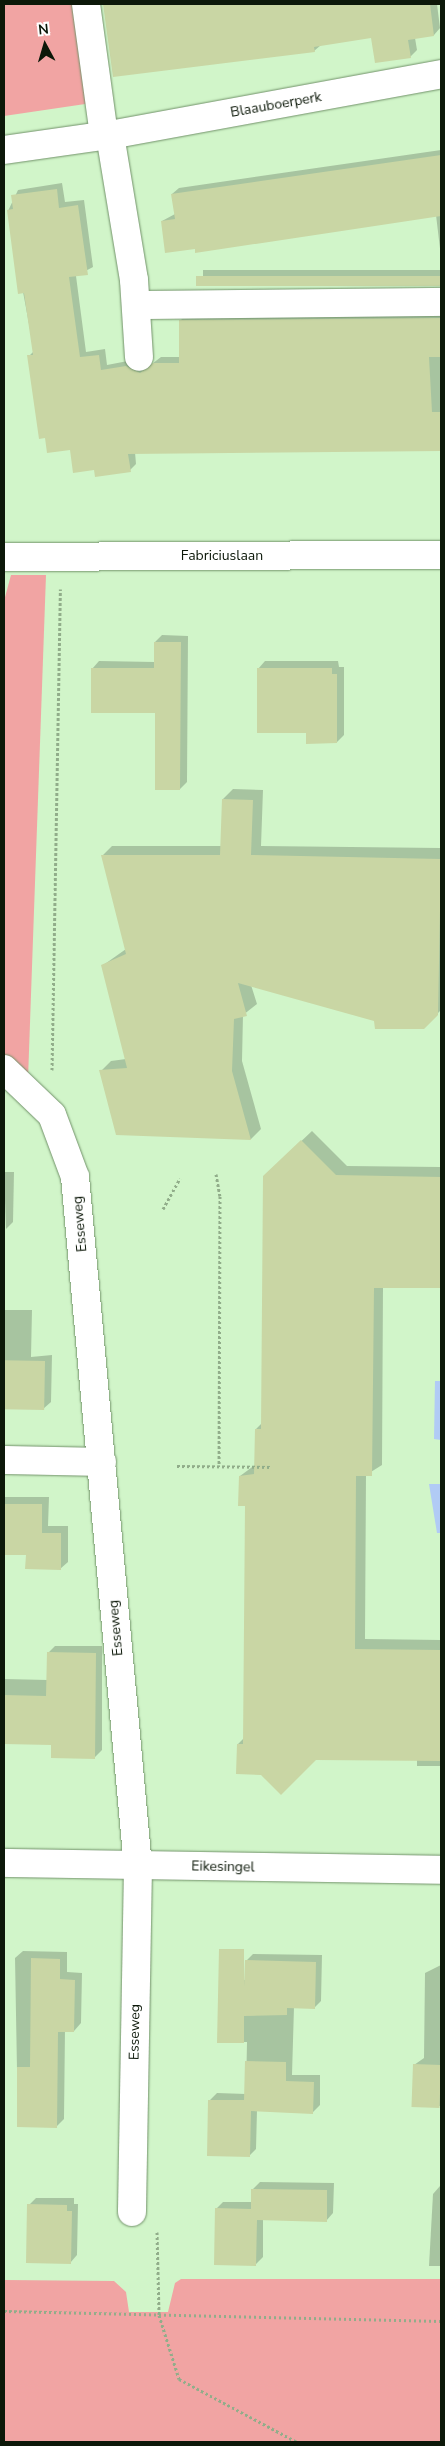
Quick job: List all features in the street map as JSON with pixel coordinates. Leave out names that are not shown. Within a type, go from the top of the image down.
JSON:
[{"type":"street","points":[[86,4],[136,305],[139,357]]},
{"type":"street","name":"Blaauboerperk","points":[[4,150],[107,136],[441,74]]},
{"type":"street","points":[[136,305],[441,302]]},
{"type":"street","name":"Fabriciuslaan","points":[[4,557],[441,555]]},
{"type":"street","name":"Esseweg","points":[[4,1068],[52,1115],[75,1177],[138,1866],[132,2212]]},
{"type":"street","points":[[4,1460],[102,1462]]},
{"type":"street","name":"Eikesingel","points":[[4,1863],[441,1870]]},
{"type":"path","points":[[52,1115],[61,556]]},
{"type":"path","points":[[216,1174],[220,1196],[219,1466]]},
{"type":"path","points":[[164,1209],[180,1178]]},
{"type":"path","points":[[177,1466],[272,1467]]},
{"type":"path","points":[[132,2212],[156,2224],[159,2315],[179,2379],[297,2442]]},
{"type":"path","points":[[4,2311],[441,2321]]},
{"type":"shaded area","points":[[4,4],[77,4],[92,103],[4,116]]},
{"type":"shaded area","points":[[11,575],[46,575],[28,1079],[4,1061],[4,601]]},
{"type":"shaded area","points":[[181,2279],[441,2279],[441,2442],[4,2442],[4,2280],[114,2281],[126,2292],[129,2312],[168,2312],[175,2283]]},
{"type":"water","points":[[435,1381],[441,1381],[441,1440],[434,1439]]},
{"type":"water","points":[[429,1484],[441,1484],[441,1533],[437,1533]]},
{"type":"building","points":[[103,4],[430,4],[434,36],[408,40],[411,58],[375,63],[371,38],[314,47],[315,52],[113,77]]},
{"type":"building","points":[[441,155],[441,216],[195,253],[195,249],[165,253],[161,221],[175,219],[171,194]]},
{"type":"building","points":[[57,189],[59,208],[78,205],[88,275],[69,277],[80,357],[99,355],[101,370],[126,366],[140,373],[153,363],[179,363],[179,320],[441,318],[441,357],[429,357],[432,412],[441,412],[441,451],[128,454],[131,472],[95,477],[94,470],[73,473],[70,450],[47,453],[45,438],[39,439],[27,355],[33,355],[24,293],[18,294],[7,210],[13,209],[11,195]]},
{"type":"building","points":[[196,276],[441,276],[441,286],[196,286]]},
{"type":"building","points":[[154,642],[181,642],[180,790],[155,790],[155,713],[91,713],[91,668],[154,668]]},
{"type":"building","points":[[257,668],[332,668],[332,674],[337,674],[337,743],[306,744],[306,733],[257,733]]},
{"type":"building","points":[[222,799],[253,800],[251,855],[441,859],[438,1015],[424,1029],[375,1029],[374,1021],[238,983],[247,1016],[234,1019],[232,1071],[251,1140],[116,1135],[99,1070],[127,1068],[101,965],[126,954],[101,855],[220,855]]},
{"type":"building","points":[[301,1140],[336,1175],[441,1177],[441,1288],[374,1288],[372,1476],[356,1476],[355,1649],[441,1650],[441,1761],[316,1760],[281,1795],[261,1775],[236,1774],[237,1744],[243,1744],[245,1506],[238,1506],[239,1476],[254,1474],[255,1429],[261,1429],[263,1176]]},
{"type":"building","points":[[4,1360],[45,1361],[44,1410],[4,1409]]},
{"type":"building","points":[[4,1504],[42,1504],[42,1533],[61,1533],[61,1570],[25,1569],[26,1555],[4,1555]]},
{"type":"building","points":[[47,1652],[96,1653],[95,1759],[51,1758],[51,1745],[4,1744],[4,1695],[46,1696]]},
{"type":"building","points":[[219,1949],[244,1949],[244,1987],[245,1960],[316,1962],[315,2009],[287,2008],[287,2015],[244,2016],[244,2043],[217,2043]]},
{"type":"building","points":[[31,1958],[60,1959],[60,1979],[75,1980],[74,2032],[58,2032],[57,2128],[17,2127],[17,2067],[30,2067]]},
{"type":"building","points":[[245,2061],[286,2062],[286,2081],[314,2082],[313,2114],[251,2111],[250,2157],[207,2156],[208,2100],[244,2100]]},
{"type":"building","points":[[413,2064],[441,2065],[439,2108],[411,2107]]},
{"type":"building","points":[[251,2189],[327,2190],[327,2222],[257,2220],[256,2266],[214,2265],[215,2208],[251,2209]]},
{"type":"building","points":[[27,2204],[67,2205],[67,2211],[72,2211],[71,2264],[26,2263]]}]
